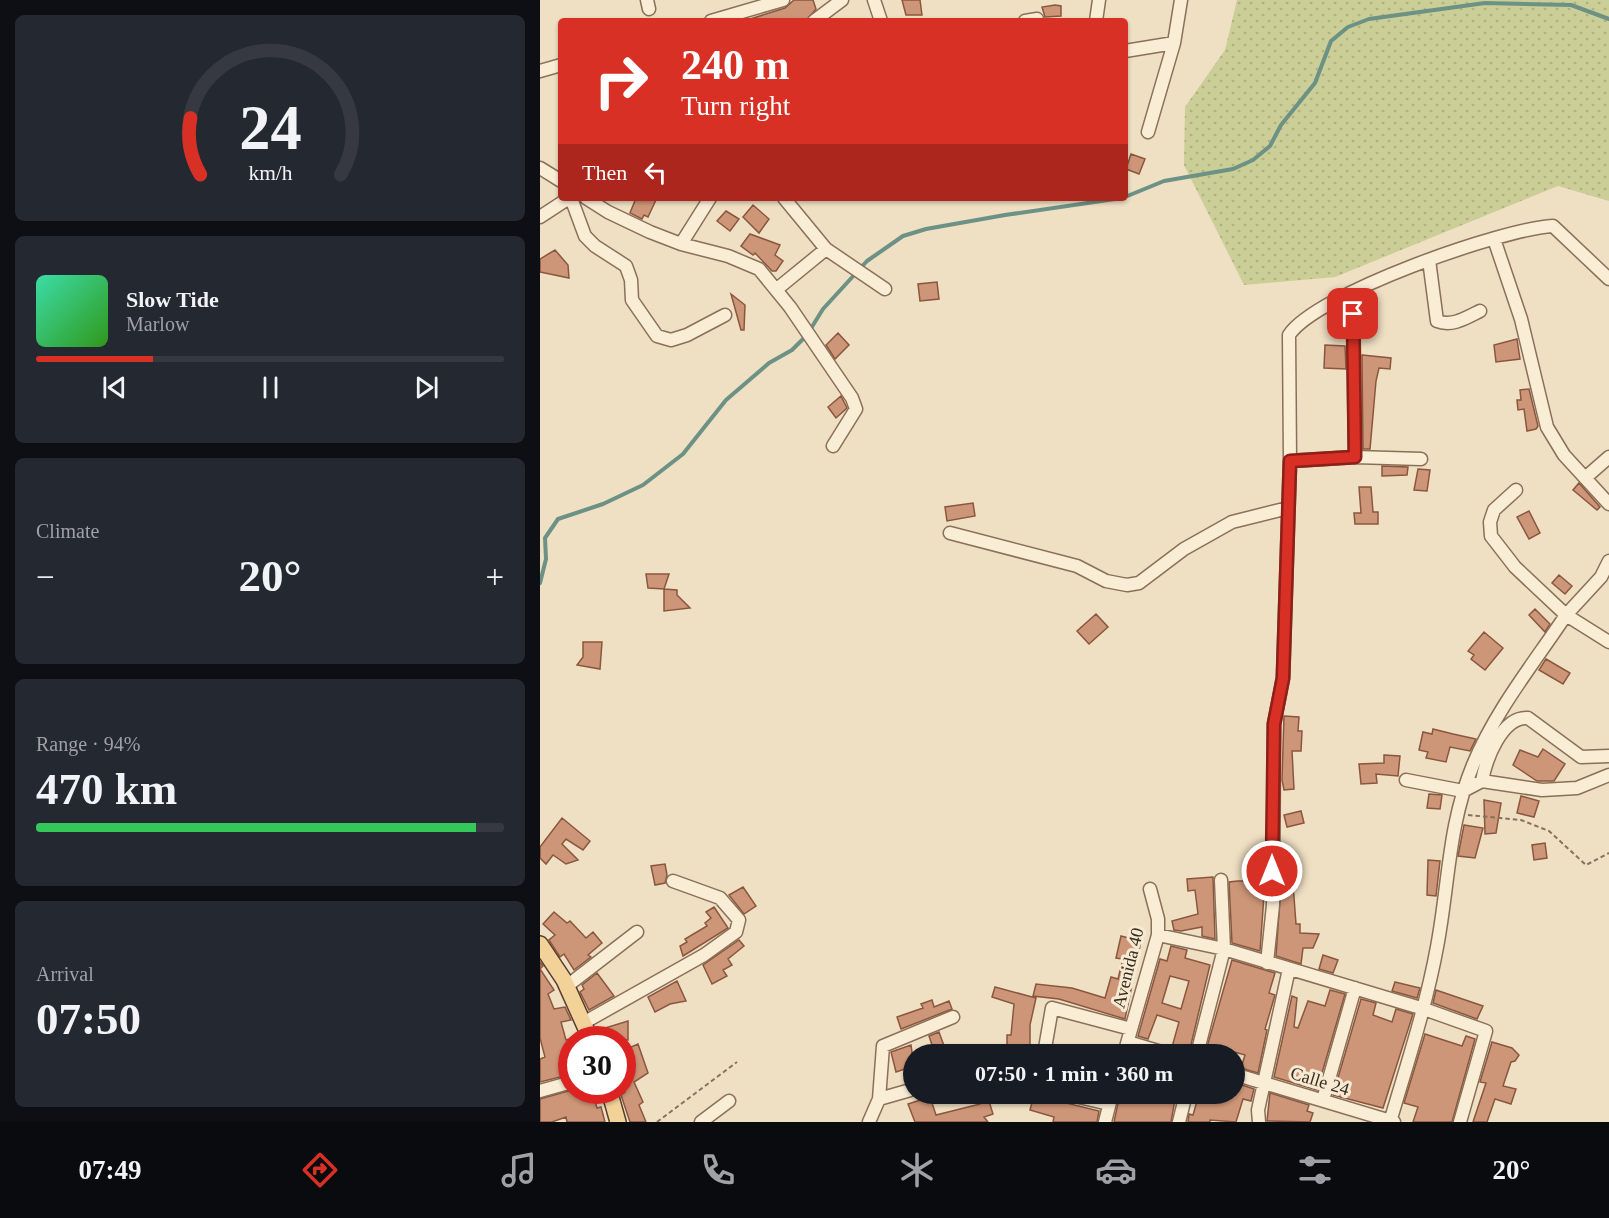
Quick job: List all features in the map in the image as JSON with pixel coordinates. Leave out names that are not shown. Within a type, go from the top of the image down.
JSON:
[{"type":"main road","points":[[540,944],[567,986],[586,1026]]},
{"type":"main road","points":[[613,1104],[618,1122]]},
{"type":"street","points":[[721,18],[783,0]]},
{"type":"street","points":[[818,18],[842,0]]},
{"type":"street","points":[[874,0],[880,18]]},
{"type":"street","points":[[1096,18],[1099,0]]},
{"type":"street","points":[[1148,132],[1174,43],[1181,0]]},
{"type":"street","points":[[1128,51],[1174,43]]},
{"type":"street","points":[[540,71],[558,66]]},
{"type":"street","points":[[540,168],[558,180]]},
{"type":"street","points":[[540,217],[565,201]]},
{"type":"street","points":[[571,201],[585,236],[595,246],[626,266],[631,280],[632,300],[657,336],[672,340],[687,335],[724,315]]},
{"type":"street","points":[[591,201],[608,212],[681,244],[728,256],[759,269],[777,289],[852,398],[856,409],[833,446]]},
{"type":"street","points":[[681,244],[708,201]]},
{"type":"street","points":[[786,201],[826,249],[885,289]]},
{"type":"street","points":[[1267,963],[1273,905],[1274,724],[1283,678],[1290,461],[1289,335],[1295,326],[1310,315],[1353,292],[1447,251],[1537,227],[1553,226],[1609,279]]},
{"type":"street","points":[[1494,239],[1521,319],[1547,428],[1564,455],[1609,504]]},
{"type":"street","points":[[777,289],[826,249]]},
{"type":"street","points":[[1429,260],[1437,321],[1445,324],[1461,320],[1480,311]]},
{"type":"street","points":[[1353,292],[1355,457]]},
{"type":"street","points":[[1290,461],[1355,457],[1421,459]]},
{"type":"street","points":[[1585,478],[1609,457]]},
{"type":"street","points":[[1516,490],[1494,510],[1490,522],[1491,536],[1515,567],[1566,615],[1609,642]]},
{"type":"street","points":[[950,533],[1077,566],[1106,580],[1127,585],[1139,583],[1184,549],[1232,522],[1288,508]]},
{"type":"street","points":[[1391,1122],[1424,1009],[1447,891],[1447,859],[1463,791],[1486,737],[1566,615],[1601,577],[1609,561]]},
{"type":"street","points":[[1482,781],[1485,766],[1499,739],[1510,724],[1519,718],[1528,718],[1581,757],[1609,756]]},
{"type":"street","points":[[1406,780],[1463,791],[1482,781],[1542,790],[1577,788],[1609,775]]},
{"type":"street","points":[[1200,1044],[1224,948],[1221,879]]},
{"type":"street","points":[[585,1022],[704,955],[736,932],[739,920],[720,898],[673,881]]},
{"type":"street","name":"Avenida 40","points":[[1127,1044],[1158,935],[1158,919],[1150,889]]},
{"type":"street","points":[[567,986],[637,932]]},
{"type":"street","points":[[1158,935],[1224,948],[1267,963],[1424,1009],[1486,1031],[1461,1122]]},
{"type":"street","points":[[1259,1122],[1258,1110],[1289,969]]},
{"type":"street","points":[[1323,1100],[1355,988]]},
{"type":"street","points":[[1046,1044],[1052,1008],[1131,1029]]},
{"type":"street","points":[[869,1122],[879,1099],[883,1046],[953,1017]]},
{"type":"street","name":"Calle 24","points":[[1245,1077],[1391,1122]]},
{"type":"street","points":[[540,1091],[558,1086]]},
{"type":"street","points":[[879,1099],[903,1092]]},
{"type":"street","points":[[701,1122],[729,1101]]},
{"type":"street","points":[[1105,1122],[1109,1104]]},
{"type":"street","points":[[1179,1122],[1184,1104]]},
{"type":"path","points":[[1456,817],[1468,815],[1521,820],[1549,831],[1586,865],[1609,853]]},
{"type":"path","points":[[657,1122],[737,1062]]},
{"type":"green space","points":[[1237,0],[1609,0],[1609,201],[1558,186],[1335,277],[1244,285],[1184,165],[1185,107],[1225,50]]},
{"type":"building","points":[[794,0],[813,0],[816,9],[808,18],[753,18],[785,8]]},
{"type":"building","points":[[902,0],[920,0],[922,15],[906,15]]},
{"type":"building","points":[[1061,6],[1061,16],[1045,17],[1042,7]]},
{"type":"building","points":[[1131,154],[1145,159],[1139,174],[1128,170]]},
{"type":"building","points":[[635,201],[656,201],[648,217],[644,215],[642,219],[630,213]]},
{"type":"building","points":[[753,205],[769,219],[759,233],[743,217]]},
{"type":"building","points":[[726,211],[739,219],[730,231],[717,221]]},
{"type":"building","points":[[750,234],[780,245],[775,255],[783,261],[776,271],[772,271],[755,253],[753,255],[741,246]]},
{"type":"building","points":[[555,250],[568,265],[569,278],[540,272],[540,259]]},
{"type":"building","points":[[937,282],[939,299],[920,301],[918,284]]},
{"type":"building","points":[[731,294],[745,305],[744,330],[741,330]]},
{"type":"building","points":[[838,333],[849,345],[835,359],[826,345]]},
{"type":"building","points":[[1517,339],[1520,359],[1496,362],[1494,345]]},
{"type":"building","points":[[1325,345],[1345,346],[1346,369],[1324,368]]},
{"type":"building","points":[[1362,355],[1391,358],[1390,369],[1379,368],[1376,381],[1370,449],[1363,449]]},
{"type":"building","points":[[1529,389],[1538,426],[1536,429],[1527,431],[1524,409],[1518,410],[1517,400],[1521,400],[1520,390]]},
{"type":"building","points":[[841,396],[847,408],[836,418],[828,407]]},
{"type":"building","points":[[1382,466],[1408,467],[1407,475],[1382,476]]},
{"type":"building","points":[[1418,469],[1430,470],[1427,491],[1414,490]]},
{"type":"building","points":[[1579,483],[1600,507],[1597,510],[1573,490]]},
{"type":"building","points":[[1359,487],[1371,487],[1373,512],[1378,512],[1378,524],[1355,524],[1354,513],[1361,513]]},
{"type":"building","points":[[973,503],[975,516],[947,521],[945,507]]},
{"type":"building","points":[[1529,511],[1540,533],[1529,539],[1517,517]]},
{"type":"building","points":[[646,574],[669,574],[664,589],[648,588]]},
{"type":"building","points":[[1559,575],[1572,586],[1565,594],[1552,583]]},
{"type":"building","points":[[664,589],[677,590],[677,595],[690,608],[664,611]]},
{"type":"building","points":[[1535,609],[1550,624],[1545,632],[1529,615]]},
{"type":"building","points":[[1096,614],[1108,627],[1089,644],[1077,631]]},
{"type":"building","points":[[1484,632],[1503,648],[1485,670],[1471,659],[1474,655],[1468,651]]},
{"type":"building","points":[[583,642],[602,642],[600,669],[577,665],[583,657]]},
{"type":"building","points":[[1546,659],[1570,673],[1563,684],[1539,670]]},
{"type":"building","points":[[1284,716],[1299,717],[1298,731],[1302,731],[1301,751],[1292,751],[1294,789],[1284,790],[1282,780]]},
{"type":"building","points":[[1433,729],[1476,739],[1470,751],[1450,747],[1446,762],[1426,758],[1428,752],[1419,750],[1423,732],[1432,734]]},
{"type":"building","points":[[1543,749],[1565,764],[1554,781],[1537,781],[1513,765],[1520,750],[1538,757]]},
{"type":"building","points":[[1384,755],[1400,756],[1398,776],[1376,774],[1377,783],[1361,784],[1359,764],[1384,763]]},
{"type":"building","points":[[1429,794],[1442,795],[1440,809],[1427,808]]},
{"type":"building","points":[[1521,796],[1539,801],[1534,817],[1517,813]]},
{"type":"building","points":[[1484,800],[1501,803],[1496,833],[1485,834]]},
{"type":"building","points":[[1301,811],[1304,823],[1287,827],[1284,815]]},
{"type":"building","points":[[562,818],[590,841],[583,850],[566,839],[562,844],[578,860],[566,864],[553,855],[546,864],[540,858],[540,847]]},
{"type":"building","points":[[1464,825],[1483,828],[1475,858],[1458,856]]},
{"type":"building","points":[[1545,843],[1547,858],[1534,860],[1532,845]]},
{"type":"building","points":[[1428,860],[1440,861],[1436,896],[1427,895]]},
{"type":"building","points":[[665,864],[667,875],[665,883],[655,885],[651,866]]},
{"type":"building","points":[[1213,877],[1215,939],[1202,936],[1202,927],[1174,930],[1172,921],[1198,914],[1195,890],[1188,891],[1187,879]]},
{"type":"building","points":[[1265,881],[1260,951],[1232,943],[1229,882]]},
{"type":"building","points":[[1281,884],[1293,884],[1296,924],[1300,924],[1300,933],[1319,934],[1313,948],[1303,948],[1301,964],[1276,956]]},
{"type":"building","points":[[743,887],[756,906],[744,914],[729,895]]},
{"type":"building","points":[[714,907],[728,928],[683,956],[680,946],[687,942],[685,939],[707,926],[705,923],[711,918],[706,912]]},
{"type":"building","points":[[554,912],[567,923],[570,921],[586,938],[593,932],[602,943],[588,955],[591,957],[574,970],[564,954],[560,957],[549,940],[555,935],[543,924]]},
{"type":"building","points":[[1121,936],[1141,941],[1125,1019],[1059,999],[1033,996],[1036,984],[1072,988],[1105,998],[1111,977],[1118,979],[1123,959],[1116,958]]},
{"type":"building","points":[[739,940],[744,946],[728,959],[732,965],[723,970],[727,976],[712,984],[703,965]]},
{"type":"building","points":[[1171,946],[1187,950],[1185,958],[1210,965],[1191,1044],[1173,1044],[1179,1022],[1157,1015],[1148,1039],[1138,1036],[1160,959],[1167,961]],"holes":[[[1170,976],[1189,981],[1181,1009],[1162,1003]]]},
{"type":"building","points":[[1323,955],[1338,960],[1333,973],[1319,969]]},
{"type":"building","points":[[1232,960],[1275,973],[1269,993],[1275,995],[1265,1029],[1267,1030],[1258,1073],[1245,1069],[1245,1044],[1208,1044]]},
{"type":"building","points":[[540,969],[554,990],[548,994],[554,1009],[565,1007],[571,1020],[561,1022],[562,1026],[558,1026],[558,1078],[540,1082],[540,1059],[545,1057],[540,1038]]},
{"type":"building","points":[[597,973],[614,996],[589,1010],[580,992],[584,989],[582,985]]},
{"type":"building","points":[[677,981],[686,1001],[670,1004],[655,1012],[648,997]]},
{"type":"building","points":[[1395,982],[1420,988],[1417,998],[1392,991]]},
{"type":"building","points":[[995,987],[1036,998],[1030,1025],[1030,1044],[1007,1044],[1007,1035],[1011,1035],[1014,1004],[992,997]]},
{"type":"building","points":[[1330,990],[1345,994],[1317,1090],[1274,1077],[1292,996],[1297,998],[1294,1027],[1298,1028],[1308,1001],[1325,1006]]},
{"type":"building","points":[[1436,990],[1483,1006],[1477,1019],[1433,1003]]},
{"type":"building","points":[[1361,999],[1376,1003],[1373,1015],[1392,1022],[1396,1009],[1413,1014],[1383,1108],[1333,1095]]},
{"type":"building","points":[[932,1000],[934,1007],[949,1001],[952,1009],[901,1029],[897,1017],[923,1008],[921,1004]]},
{"type":"building","points":[[628,1021],[628,1026],[612,1026]]},
{"type":"building","points":[[939,1032],[943,1044],[932,1044],[929,1036]]},
{"type":"building","points":[[1425,1034],[1462,1046],[1466,1036],[1475,1039],[1452,1122],[1413,1122],[1418,1107],[1404,1103]]},
{"type":"building","points":[[1492,1042],[1512,1048],[1519,1055],[1515,1061],[1511,1062],[1503,1086],[1516,1089],[1511,1104],[1495,1099],[1487,1122],[1473,1122],[1486,1083],[1480,1082]]},
{"type":"building","points":[[638,1044],[648,1073],[636,1081],[636,1045]]},
{"type":"building","points":[[903,1048],[903,1070],[896,1072],[891,1052]]},
{"type":"building","points":[[636,1086],[643,1102],[639,1105],[646,1122],[630,1122],[624,1104],[636,1104]]},
{"type":"building","points":[[1245,1086],[1254,1089],[1251,1101],[1245,1100]]},
{"type":"building","points":[[1270,1093],[1309,1105],[1307,1111],[1313,1113],[1310,1122],[1267,1121]]},
{"type":"building","points":[[558,1094],[558,1104],[596,1104],[597,1108],[601,1107],[605,1122],[567,1122],[566,1117],[552,1122],[540,1122],[540,1099]]},
{"type":"building","points":[[908,1104],[932,1104],[936,1115],[980,1104],[990,1104],[993,1114],[984,1117],[988,1122],[915,1122]]},
{"type":"building","points":[[1032,1104],[1071,1104],[1099,1111],[1097,1122],[1053,1122],[1054,1117],[1030,1110]]},
{"type":"building","points":[[1118,1104],[1174,1104],[1171,1122],[1114,1122]]},
{"type":"building","points":[[1196,1104],[1241,1104],[1236,1122],[1210,1120],[1210,1122],[1188,1122],[1189,1114],[1193,1115]]},
{"type":"waterway","points":[[1128,196],[1164,181],[1233,169],[1253,160],[1270,146],[1281,125],[1315,83],[1331,41],[1348,27],[1369,19],[1485,3],[1571,5],[1609,19]]},
{"type":"waterway","points":[[810,330],[823,309],[867,261],[903,236],[926,229],[1005,215],[1101,201]]},
{"type":"waterway","points":[[540,583],[546,559],[545,538],[558,519],[603,504],[643,485],[683,454],[726,400],[769,363],[792,350],[806,336]]},
{"type":"route","points":[[1272,871],[1274,724],[1283,678],[1290,461],[1355,457],[1353,314]]}]
